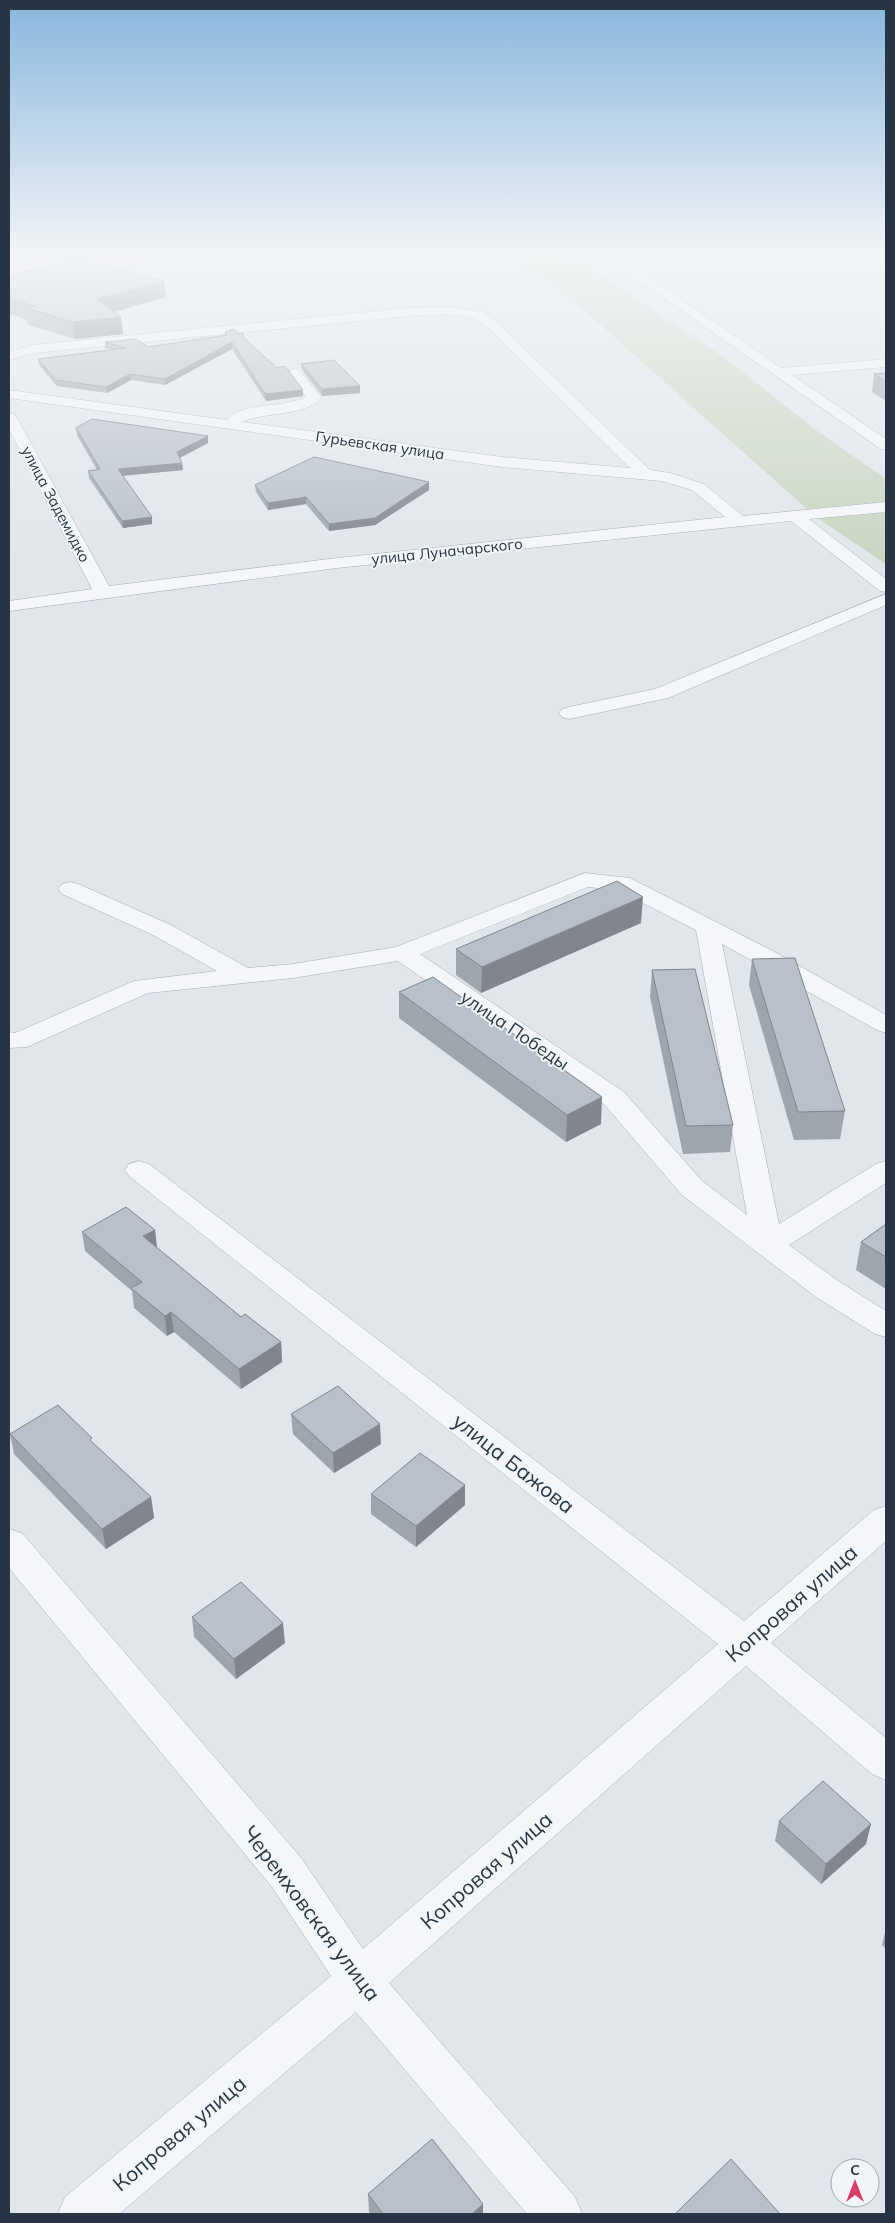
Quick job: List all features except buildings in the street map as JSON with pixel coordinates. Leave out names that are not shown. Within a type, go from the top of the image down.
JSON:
[{"type":"street","points":[[523,355],[645,474]]},
{"type":"street","points":[[753,355],[886,446]]},
{"type":"street","points":[[778,372],[886,363]]},
{"type":"street","points":[[229,423],[245,414],[303,403],[314,398],[294,373]]},
{"type":"street","name":"Гурьевская улица","points":[[9,394],[502,462],[664,476],[698,488],[739,521]]},
{"type":"street","name":"улица Задемидко","points":[[9,416],[103,592]]},
{"type":"street","name":"улица Луначарского","points":[[9,606],[103,592],[384,557],[886,507]]},
{"type":"street","points":[[795,516],[886,587]]},
{"type":"street","points":[[569,713],[661,694],[886,599]]},
{"type":"street","points":[[9,1040],[18,1041],[143,986],[293,971],[402,953],[585,880],[622,883],[707,927],[886,1026]]},
{"type":"street","points":[[70,889],[162,930],[244,976]]},
{"type":"street","points":[[707,927],[768,1245],[886,1170]]},
{"type":"street","name":"улица Победы","points":[[402,953],[614,1098],[692,1188],[827,1289],[886,1326]]},
{"type":"street","name":"улица Бажова","points":[[139,1170],[745,1643],[886,1762]]},
{"type":"street","name":"Копровая улица","points":[[82,2214],[359,1981],[886,1520]]},
{"type":"street","name":"Черемховская улица","points":[[9,1543],[287,1873],[359,1981],[558,2214]]},
{"type":"green space","points":[[634,355],[720,355],[813,428],[886,479],[886,564],[816,517]]}]
